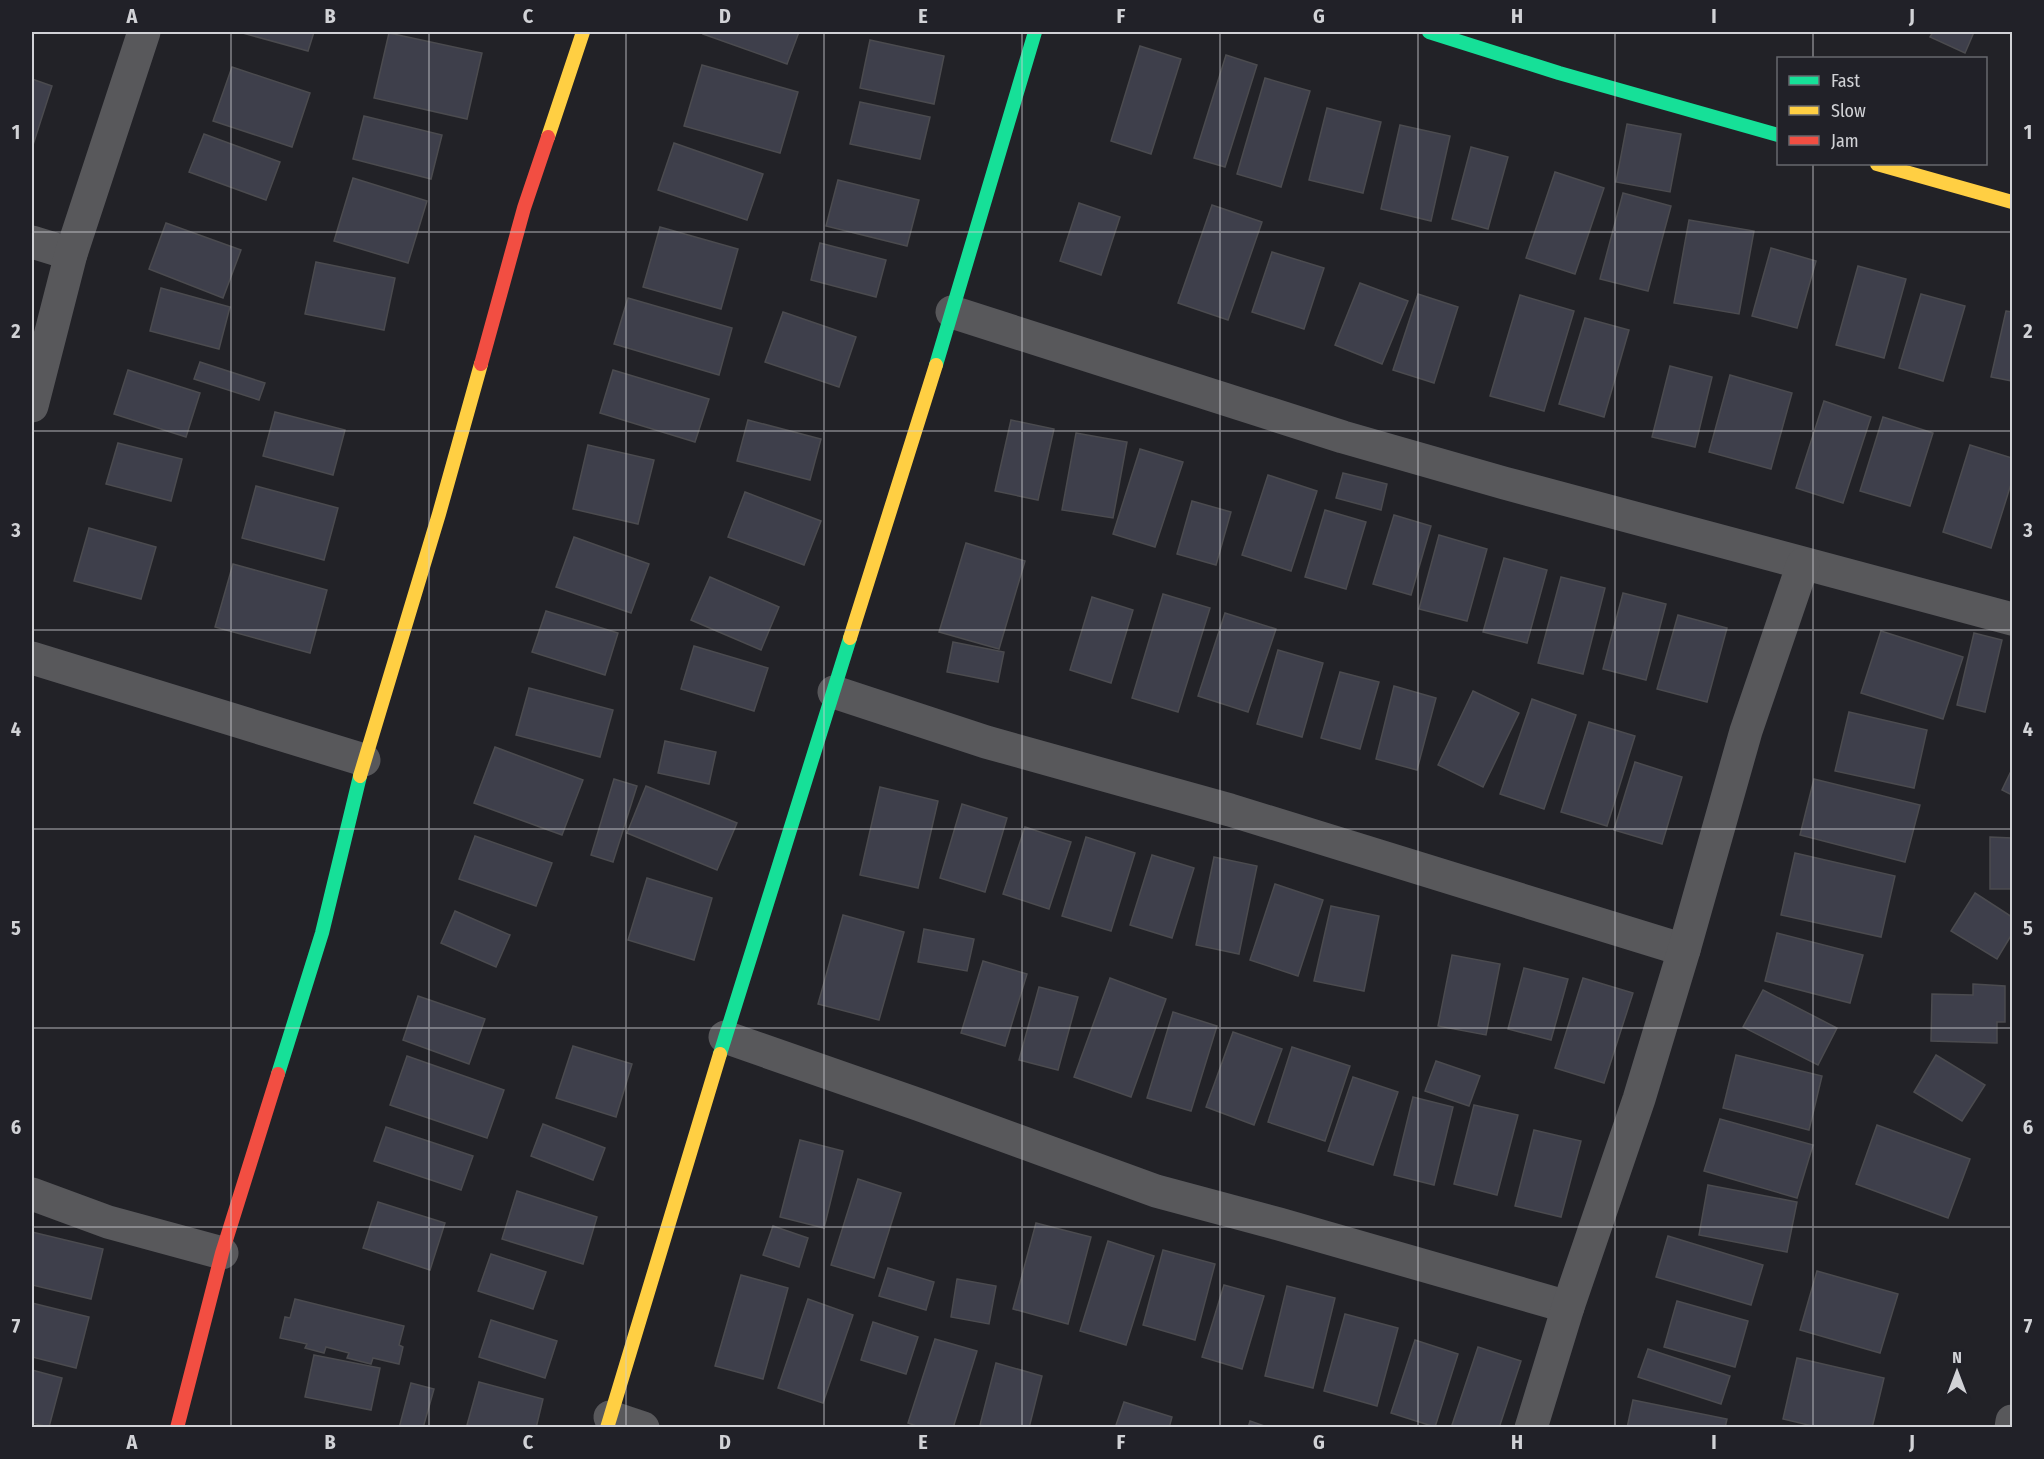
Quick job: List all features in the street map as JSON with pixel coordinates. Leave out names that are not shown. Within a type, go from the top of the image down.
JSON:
[{"type":"street","points":[[32,406],[71,254],[144,32]]},
{"type":"street","points":[[177,1428],[222,1253],[322,933],[364,760],[439,514],[524,208],[583,32]]},
{"type":"street","points":[[643,1428],[608,1422],[952,312],[1035,32]]},
{"type":"street","points":[[1429,32],[1559,73],[1777,134]]},
{"type":"street","points":[[1881,165],[2013,202]]},
{"type":"street","points":[[32,242],[71,254]]},
{"type":"street","points":[[952,312],[1343,437],[1504,483],[2013,619]]},
{"type":"street","points":[[1531,1428],[1568,1307],[1639,1099],[1746,731],[1803,564]]},
{"type":"street","points":[[32,658],[364,760]]},
{"type":"street","points":[[834,692],[986,742],[1230,810],[1684,950]]},
{"type":"street","points":[[726,1037],[1156,1191],[1568,1307]]},
{"type":"street","points":[[32,1194],[108,1222],[222,1253]]},
{"type":"street","points":[[2011,1428],[2013,1421]]},
{"type":"building","points":[[239,32],[314,32],[308,51]]},
{"type":"building","points":[[704,32],[799,32],[787,64],[703,34]]},
{"type":"building","points":[[1933,32],[1974,32],[1965,53],[1930,37]]},
{"type":"building","points":[[389,33],[482,53],[467,119],[374,98]]},
{"type":"building","points":[[870,40],[944,56],[934,104],[860,88]]},
{"type":"building","points":[[1140,46],[1181,59],[1151,154],[1111,141]]},
{"type":"building","points":[[1226,55],[1257,65],[1225,167],[1194,158]]},
{"type":"building","points":[[702,65],[798,92],[780,153],[684,126]]},
{"type":"building","points":[[232,67],[310,93],[292,147],[213,121]]},
{"type":"building","points":[[1265,78],[1310,91],[1281,187],[1237,174]]},
{"type":"building","points":[[32,79],[52,86],[32,148]]},
{"type":"building","points":[[860,102],[930,117],[920,159],[850,144]]},
{"type":"building","points":[[1327,108],[1381,122],[1363,193],[1309,180]]},
{"type":"building","points":[[364,116],[442,135],[431,179],[353,159]]},
{"type":"building","points":[[1627,124],[1681,134],[1670,192],[1616,182]]},
{"type":"building","points":[[1400,125],[1450,136],[1431,221],[1381,209]]},
{"type":"building","points":[[204,134],[280,162],[266,200],[189,172]]},
{"type":"building","points":[[674,143],[763,174],[747,220],[658,190]]},
{"type":"building","points":[[1471,147],[1508,157],[1488,229],[1452,219]]},
{"type":"building","points":[[1555,172],[1604,188],[1575,274],[1526,258]]},
{"type":"building","points":[[353,178],[427,201],[408,263],[334,241]]},
{"type":"building","points":[[838,180],[919,200],[907,246],[826,226]]},
{"type":"building","points":[[1623,193],[1671,206],[1648,291],[1600,279]]},
{"type":"building","points":[[1079,203],[1120,217],[1101,275],[1060,261]]},
{"type":"building","points":[[1212,205],[1262,222],[1228,320],[1178,303]]},
{"type":"building","points":[[1689,220],[1754,231],[1739,314],[1674,303]]},
{"type":"building","points":[[166,223],[241,250],[223,298],[149,269]]},
{"type":"building","points":[[660,227],[738,249],[721,309],[643,287]]},
{"type":"building","points":[[820,243],[886,260],[876,297],[811,280]]},
{"type":"building","points":[[1771,248],[1816,261],[1797,328],[1752,316]]},
{"type":"building","points":[[1272,252],[1324,268],[1304,329],[1252,312]]},
{"type":"building","points":[[316,262],[395,278],[384,330],[305,314]]},
{"type":"building","points":[[1858,266],[1906,279],[1884,358],[1836,345]]},
{"type":"building","points":[[1360,283],[1408,301],[1382,364],[1335,345]]},
{"type":"building","points":[[161,288],[230,307],[219,349],[150,331]]},
{"type":"building","points":[[1418,294],[1458,307],[1434,383],[1393,370]]},
{"type":"building","points":[[1921,294],[1965,306],[1943,381],[1899,368]]},
{"type":"building","points":[[1520,295],[1574,311],[1544,411],[1490,396]]},
{"type":"building","points":[[628,298],[732,328],[719,375],[614,344]]},
{"type":"building","points":[[2006,311],[2012,312],[2012,381],[1991,377]]},
{"type":"building","points":[[783,312],[856,337],[839,387],[765,362]]},
{"type":"building","points":[[1585,318],[1629,330],[1604,417],[1559,404]]},
{"type":"building","points":[[200,362],[265,383],[259,400],[194,379]]},
{"type":"building","points":[[1670,366],[1712,377],[1695,447],[1652,437]]},
{"type":"building","points":[[128,370],[200,393],[186,437],[114,414]]},
{"type":"building","points":[[613,370],[709,399],[695,442],[600,413]]},
{"type":"building","points":[[1730,375],[1792,393],[1771,469],[1709,452]]},
{"type":"building","points":[[1824,401],[1871,417],[1843,503],[1796,488]]},
{"type":"building","points":[[275,412],[345,430],[333,475],[263,456]]},
{"type":"building","points":[[1883,417],[1933,433],[1910,506],[1860,491]]},
{"type":"building","points":[[748,420],[821,439],[810,480],[737,461]]},
{"type":"building","points":[[1011,420],[1054,429],[1038,500],[995,491]]},
{"type":"building","points":[[1076,433],[1127,442],[1113,518],[1062,510]]},
{"type":"building","points":[[118,443],[182,459],[171,501],[106,484]]},
{"type":"building","points":[[588,445],[654,460],[638,524],[573,509]]},
{"type":"building","points":[[1970,445],[2012,458],[2012,481],[1991,548],[1943,532]]},
{"type":"building","points":[[1140,449],[1183,462],[1155,547],[1113,534]]},
{"type":"building","points":[[1343,473],[1387,484],[1381,510],[1336,498]]},
{"type":"building","points":[[1268,475],[1317,491],[1291,571],[1242,555]]},
{"type":"building","points":[[256,486],[338,508],[324,560],[242,538]]},
{"type":"building","points":[[745,492],[821,521],[804,565],[728,537]]},
{"type":"building","points":[[1192,501],[1231,512],[1216,565],[1177,554]]},
{"type":"building","points":[[1325,510],[1366,522],[1346,589],[1305,577]]},
{"type":"building","points":[[1394,515],[1431,526],[1411,595],[1373,584]]},
{"type":"building","points":[[89,528],[156,547],[141,599],[74,581]]},
{"type":"building","points":[[1439,535],[1487,549],[1467,621],[1419,609]]},
{"type":"building","points":[[574,537],[649,564],[631,613],[556,587]]},
{"type":"building","points":[[966,543],[1025,561],[999,649],[939,632]]},
{"type":"building","points":[[1504,558],[1547,570],[1527,643],[1483,632]]},
{"type":"building","points":[[233,564],[327,590],[310,653],[215,627]]},
{"type":"building","points":[[710,577],[779,607],[761,650],[691,620]]},
{"type":"building","points":[[1561,577],[1605,588],[1583,674],[1538,663]]},
{"type":"building","points":[[1623,593],[1666,604],[1646,680],[1603,669]]},
{"type":"building","points":[[1163,594],[1210,608],[1178,712],[1132,698]]},
{"type":"building","points":[[1092,597],[1133,610],[1111,683],[1070,670]]},
{"type":"building","points":[[546,611],[618,633],[605,675],[532,652]]},
{"type":"building","points":[[1225,613],[1276,629],[1248,712],[1198,696]]},
{"type":"building","points":[[1678,615],[1727,628],[1707,702],[1657,689]]},
{"type":"building","points":[[1881,631],[1963,657],[1943,719],[1861,693]]},
{"type":"building","points":[[1974,633],[2002,640],[1985,712],[1957,705]]},
{"type":"building","points":[[953,642],[1004,652],[998,682],[947,672]]},
{"type":"building","points":[[694,646],[768,668],[754,711],[681,689]]},
{"type":"building","points":[[1278,650],[1323,663],[1302,737],[1257,724]]},
{"type":"building","points":[[1340,672],[1379,682],[1360,749],[1321,738]]},
{"type":"building","points":[[1394,686],[1436,698],[1417,770],[1376,759]]},
{"type":"building","points":[[529,688],[613,710],[600,757],[516,735]]},
{"type":"building","points":[[1473,691],[1519,713],[1483,787],[1438,765]]},
{"type":"building","points":[[1532,699],[1576,715],[1544,809],[1500,794]]},
{"type":"building","points":[[1849,712],[1927,730],[1914,788],[1835,771]]},
{"type":"building","points":[[1589,722],[1635,736],[1607,826],[1561,812]]},
{"type":"building","points":[[665,741],[716,752],[709,784],[658,773]]},
{"type":"building","points":[[495,747],[583,780],[562,835],[474,803]]},
{"type":"building","points":[[1635,762],[1682,777],[1662,844],[1614,830]]},
{"type":"building","points":[[2012,769],[2012,795],[2002,790]]},
{"type":"building","points":[[614,779],[637,786],[613,862],[591,855]]},
{"type":"building","points":[[1814,779],[1920,805],[1905,862],[1800,835]]},
{"type":"building","points":[[646,786],[737,823],[717,870],[627,833]]},
{"type":"building","points":[[880,787],[938,801],[918,888],[860,875]]},
{"type":"building","points":[[962,804],[1007,818],[985,892],[940,878]]},
{"type":"building","points":[[1025,827],[1071,842],[1049,909],[1003,894]]},
{"type":"building","points":[[475,836],[552,863],[536,906],[459,879]]},
{"type":"building","points":[[1086,837],[1135,853],[1111,931],[1062,916]]},
{"type":"building","points":[[1990,837],[2012,838],[2012,889],[1990,889]]},
{"type":"building","points":[[1795,853],[1895,876],[1881,937],[1781,915]]},
{"type":"building","points":[[1152,855],[1194,868],[1172,938],[1130,925]]},
{"type":"building","points":[[1214,857],[1257,866],[1239,954],[1196,945]]},
{"type":"building","points":[[647,878],[712,898],[694,960],[628,940]]},
{"type":"building","points":[[1275,884],[1323,900],[1298,976],[1250,960]]},
{"type":"building","points":[[1975,893],[2012,917],[2012,934],[1997,959],[1951,931]]},
{"type":"building","points":[[1331,906],[1379,916],[1364,991],[1314,981]]},
{"type":"building","points":[[455,911],[510,935],[496,967],[441,943]]},
{"type":"building","points":[[843,915],[904,932],[879,1020],[818,1004]]},
{"type":"building","points":[[924,929],[974,939],[967,971],[918,962]]},
{"type":"building","points":[[1777,933],[1863,955],[1850,1003],[1765,981]]},
{"type":"building","points":[[1452,955],[1500,964],[1486,1035],[1438,1026]]},
{"type":"building","points":[[983,961],[1027,974],[1005,1046],[961,1033]]},
{"type":"building","points":[[1524,968],[1568,979],[1551,1040],[1508,1029]]},
{"type":"building","points":[[1110,978],[1166,999],[1131,1097],[1074,1077]]},
{"type":"building","points":[[1583,978],[1633,993],[1604,1083],[1555,1068]]},
{"type":"building","points":[[1973,984],[2005,986],[2005,1022],[1997,1022],[1997,1043],[1931,1041],[1932,994],[1973,995]]},
{"type":"building","points":[[1039,987],[1078,997],[1058,1070],[1019,1060]]},
{"type":"building","points":[[1763,990],[1837,1028],[1818,1065],[1743,1027]]},
{"type":"building","points":[[418,996],[485,1019],[469,1064],[403,1040]]},
{"type":"building","points":[[1173,1012],[1217,1026],[1191,1111],[1147,1098]]},
{"type":"building","points":[[1233,1032],[1282,1049],[1254,1125],[1206,1107]]},
{"type":"building","points":[[573,1046],[632,1064],[616,1117],[556,1098]]},
{"type":"building","points":[[1292,1047],[1350,1066],[1325,1141],[1268,1122]]},
{"type":"building","points":[[1736,1055],[1822,1076],[1809,1130],[1723,1108]]},
{"type":"building","points":[[1936,1055],[1985,1085],[1962,1121],[1914,1092]]},
{"type":"building","points":[[407,1056],[504,1090],[487,1138],[390,1105]]},
{"type":"building","points":[[1436,1061],[1480,1076],[1469,1106],[1425,1091]]},
{"type":"building","points":[[1353,1077],[1398,1092],[1373,1165],[1328,1151]]},
{"type":"building","points":[[1413,1097],[1453,1107],[1434,1185],[1394,1175]]},
{"type":"building","points":[[1474,1105],[1518,1115],[1497,1195],[1454,1184]]},
{"type":"building","points":[[1720,1119],[1813,1145],[1797,1198],[1704,1171]]},
{"type":"building","points":[[543,1124],[605,1148],[593,1180],[531,1156]]},
{"type":"building","points":[[1877,1125],[1970,1159],[1948,1218],[1856,1184]]},
{"type":"building","points":[[386,1127],[473,1156],[461,1190],[374,1161]]},
{"type":"building","points":[[1534,1130],[1581,1141],[1561,1217],[1515,1206]]},
{"type":"building","points":[[800,1140],[843,1151],[824,1228],[780,1217]]},
{"type":"building","points":[[858,1179],[901,1193],[874,1278],[831,1265]]},
{"type":"building","points":[[1708,1185],[1797,1202],[1787,1252],[1699,1235]]},
{"type":"building","points":[[517,1191],[597,1217],[583,1264],[502,1239]]},
{"type":"building","points":[[378,1202],[445,1223],[430,1270],[363,1248]]},
{"type":"building","points":[[1036,1223],[1091,1237],[1068,1324],[1013,1309]]},
{"type":"building","points":[[773,1226],[808,1238],[799,1267],[763,1255]]},
{"type":"building","points":[[32,1232],[103,1249],[91,1299],[32,1285]]},
{"type":"building","points":[[1668,1236],[1763,1265],[1751,1305],[1656,1277]]},
{"type":"building","points":[[1108,1241],[1154,1256],[1126,1345],[1080,1331]]},
{"type":"building","points":[[1163,1250],[1215,1264],[1195,1340],[1143,1325]]},
{"type":"building","points":[[491,1254],[546,1272],[533,1309],[478,1291]]},
{"type":"building","points":[[888,1268],[934,1282],[926,1310],[879,1296]]},
{"type":"building","points":[[1817,1271],[1898,1294],[1880,1353],[1800,1330]]},
{"type":"building","points":[[741,1275],[788,1288],[763,1379],[715,1366]]},
{"type":"building","points":[[957,1279],[996,1286],[989,1324],[951,1317]]},
{"type":"building","points":[[1224,1285],[1264,1296],[1242,1369],[1202,1357]]},
{"type":"building","points":[[1287,1286],[1335,1298],[1313,1388],[1265,1376]]},
{"type":"building","points":[[295,1299],[404,1326],[399,1345],[403,1347],[399,1364],[373,1358],[371,1364],[347,1358],[349,1353],[326,1347],[324,1353],[305,1348],[307,1344],[280,1338],[285,1317],[290,1318]]},
{"type":"building","points":[[808,1299],[853,1315],[823,1403],[778,1388]]},
{"type":"building","points":[[1677,1301],[1748,1321],[1735,1367],[1664,1347]]},
{"type":"building","points":[[32,1303],[89,1317],[76,1368],[32,1357]]},
{"type":"building","points":[[1345,1314],[1398,1328],[1377,1406],[1324,1391]]},
{"type":"building","points":[[491,1320],[557,1341],[545,1378],[479,1357]]},
{"type":"building","points":[[873,1322],[918,1337],[906,1374],[861,1360]]},
{"type":"building","points":[[935,1339],[977,1351],[953,1428],[922,1428],[908,1423]]},
{"type":"building","points":[[1415,1340],[1458,1354],[1435,1427],[1391,1413]]},
{"type":"building","points":[[1478,1347],[1521,1361],[1499,1428],[1451,1428]]},
{"type":"building","points":[[1648,1349],[1730,1376],[1721,1404],[1638,1377]]},
{"type":"building","points":[[314,1355],[380,1368],[371,1410],[305,1397]]},
{"type":"building","points":[[1797,1358],[1884,1378],[1872,1428],[1821,1428],[1783,1419]]},
{"type":"building","points":[[996,1363],[1042,1376],[1029,1428],[992,1428],[980,1425]]},
{"type":"building","points":[[32,1370],[62,1378],[49,1427],[32,1423]]},
{"type":"building","points":[[479,1382],[543,1399],[536,1428],[477,1428],[467,1425]]},
{"type":"building","points":[[411,1383],[434,1389],[423,1428],[399,1428]]},
{"type":"building","points":[[1633,1400],[1727,1419],[1725,1428],[1627,1428]]},
{"type":"building","points":[[1124,1402],[1172,1417],[1169,1428],[1115,1428]]},
{"type":"building","points":[[1250,1421],[1270,1428],[1248,1428]]},
{"type":"traffic: fast","points":[[936,365],[1035,32]]},
{"type":"traffic: fast","points":[[1429,32],[1559,73],[1777,135]]},
{"type":"traffic: fast","points":[[720,1054],[850,638]]},
{"type":"traffic: fast","points":[[278,1074],[322,933],[360,776]]},
{"type":"traffic: slow","points":[[548,137],[583,32]]},
{"type":"traffic: slow","points":[[1881,165],[2012,202]]},
{"type":"traffic: slow","points":[[360,776],[439,514],[481,364]]},
{"type":"traffic: slow","points":[[850,638],[936,365]]},
{"type":"traffic: slow","points":[[607,1428],[720,1054]]},
{"type":"traffic: jam","points":[[481,364],[524,208],[548,137]]},
{"type":"traffic: jam","points":[[177,1428],[222,1253],[278,1074]]}]
